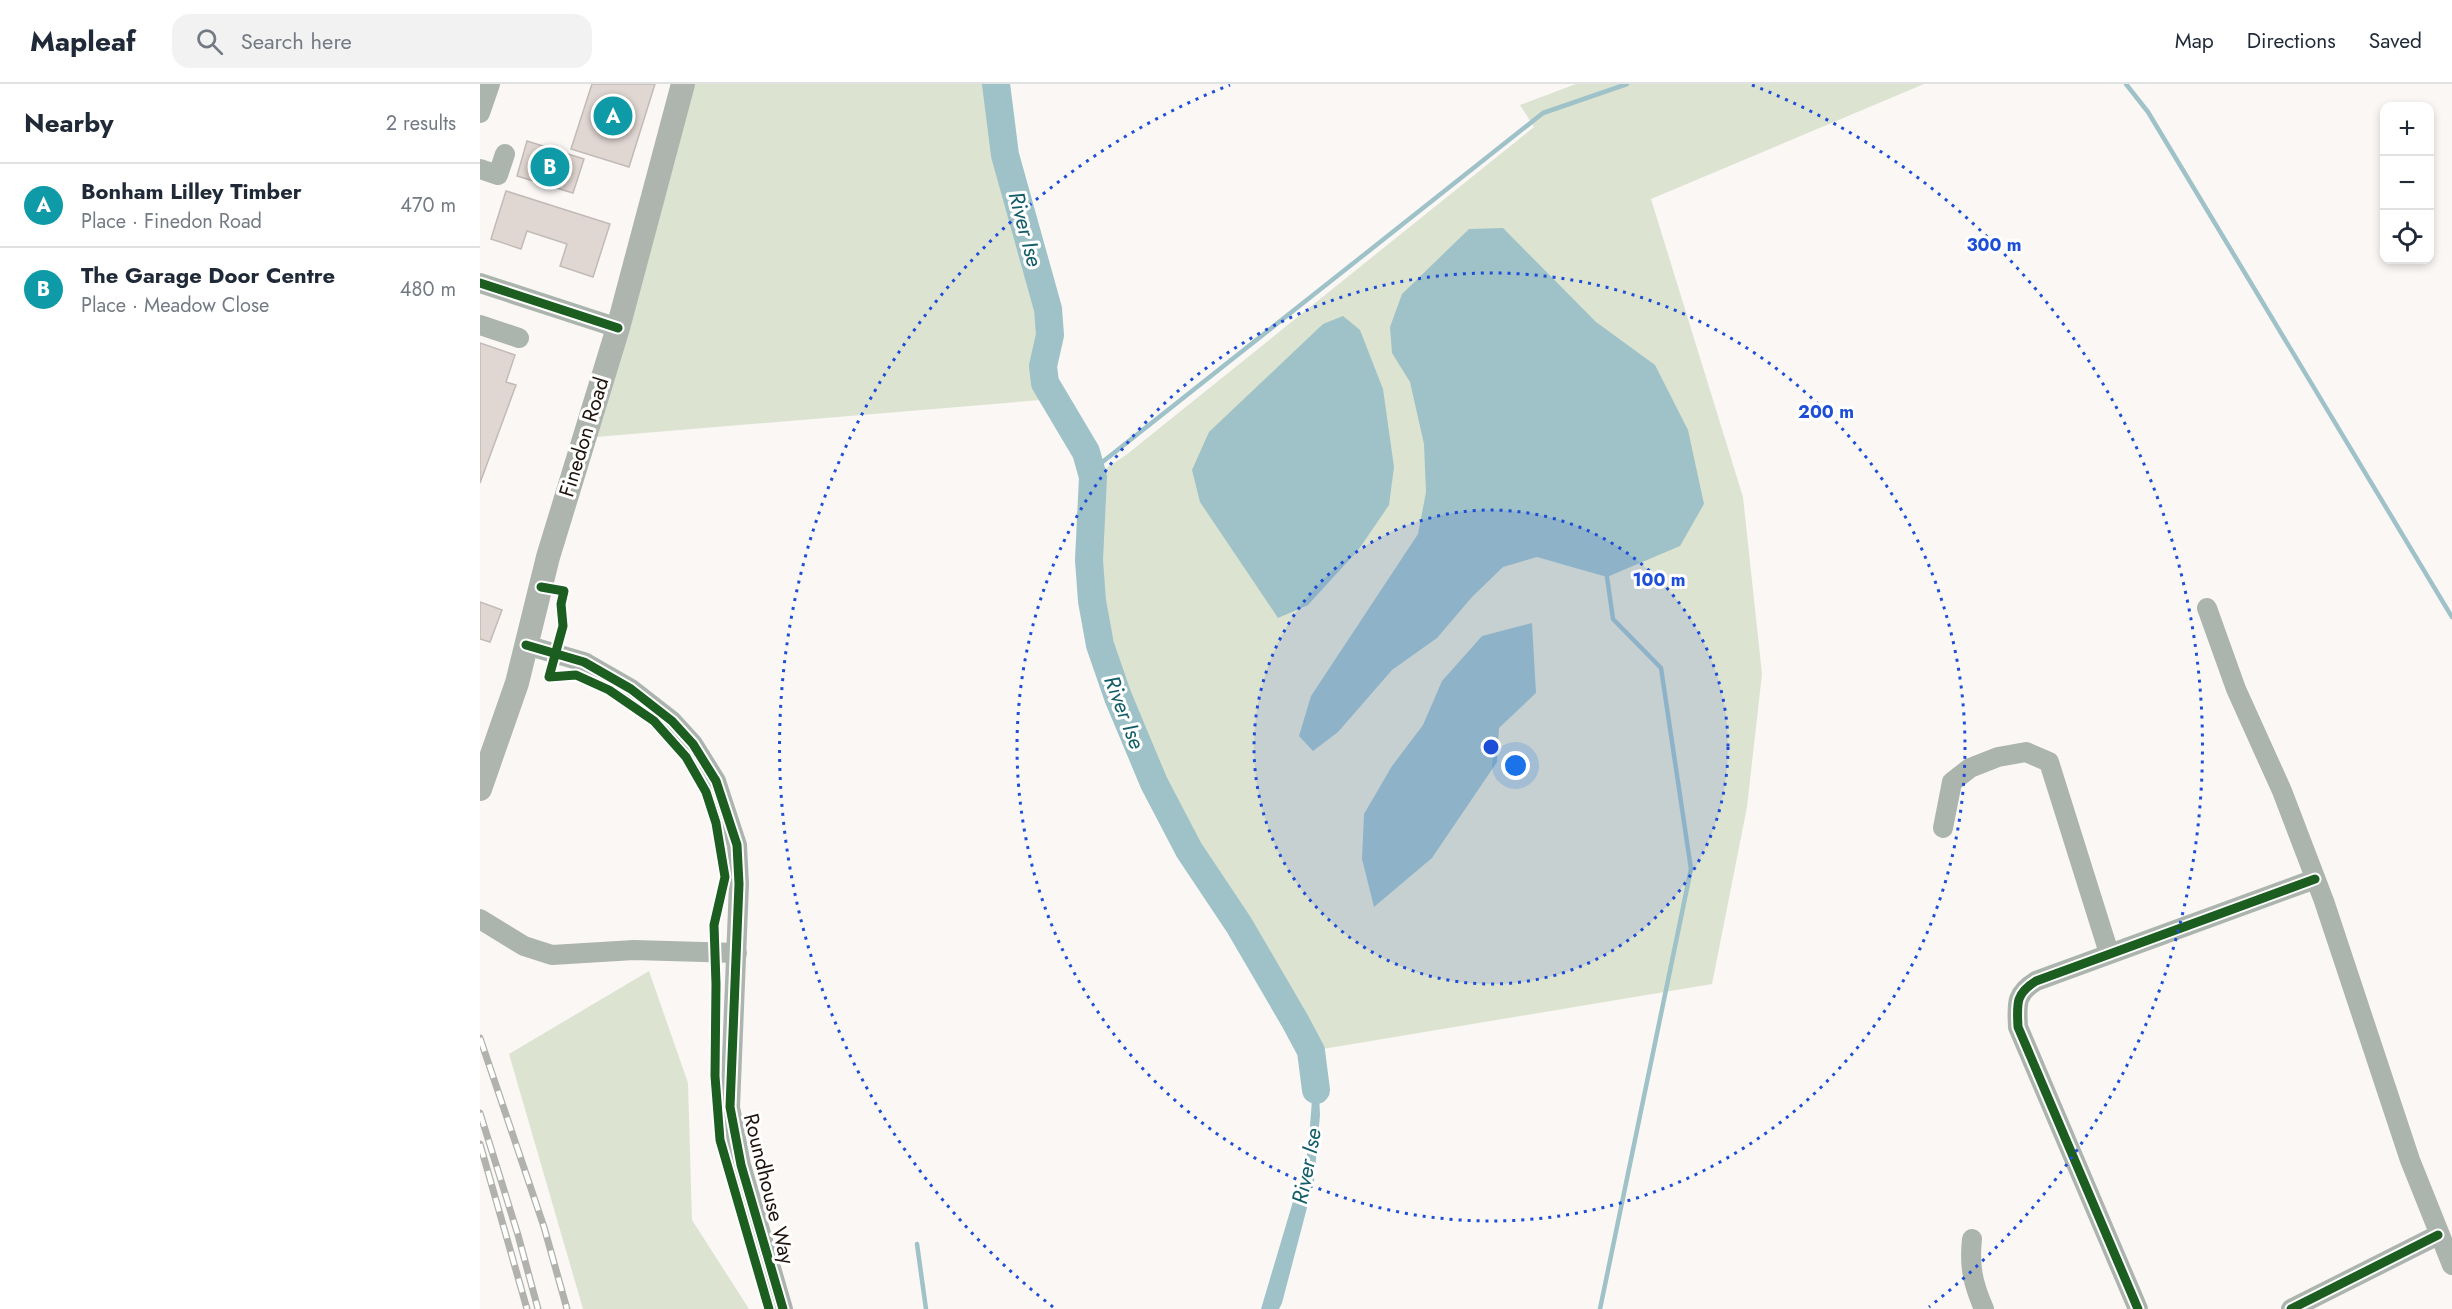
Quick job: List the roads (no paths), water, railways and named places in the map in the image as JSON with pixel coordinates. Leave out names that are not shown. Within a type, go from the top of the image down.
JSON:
[{"type":"main road","name":"Finedon Road","points":[[480,789],[517,683],[548,557],[618,328],[683,84]]},
{"type":"street","points":[[480,113],[486,85]]},
{"type":"street","points":[[480,169],[498,175],[505,154]]},
{"type":"street","points":[[480,283],[618,328]]},
{"type":"street","points":[[480,325],[519,338]]},
{"type":"street","points":[[2206,608],[2236,689],[2282,791],[2315,879],[2410,1160],[2438,1235],[2452,1265]]},
{"type":"street","name":"Roundhouse Way","points":[[526,645],[584,662],[631,688],[672,721],[693,744],[716,781],[737,845],[737,953],[730,1107],[732,1124],[741,1165],[783,1309]]},
{"type":"street","points":[[1943,828],[1952,782],[1970,768],[1998,757],[2026,752],[2049,762],[2109,953]]},
{"type":"street","points":[[2138,1309],[2018,1027],[2018,999],[2024,988],[2036,981],[2315,879]]},
{"type":"street","points":[[480,919],[524,946],[552,955],[634,950],[737,953]]},
{"type":"street","points":[[2291,1309],[2438,1235]]},
{"type":"street","points":[[1972,1239],[1970,1264],[1973,1282],[1984,1309]]},
{"type":"water","points":[[1503,228],[1596,322],[1655,365],[1688,430],[1704,504],[1680,546],[1607,577],[1537,557],[1503,567],[1472,597],[1437,638],[1392,670],[1338,732],[1313,751],[1299,736],[1311,696],[1418,534],[1426,492],[1424,444],[1410,382],[1392,353],[1390,327],[1402,294],[1469,229]]},
{"type":"water","points":[[1343,316],[1360,330],[1383,389],[1394,467],[1389,505],[1359,549],[1308,605],[1278,618],[1200,502],[1192,470],[1209,432],[1323,324]]},
{"type":"water","points":[[1532,623],[1536,693],[1499,728],[1497,762],[1432,858],[1374,907],[1362,859],[1364,814],[1392,766],[1423,725],[1442,681],[1482,636]]},
{"type":"water","points":[[1307,1052],[1317,1052],[1320,1115],[1314,1181],[1282,1303],[1279,1309],[1261,1309],[1308,1151],[1313,1087]]},
{"type":"waterway","name":"River Ise","points":[[996,84],[1005,155],[1048,309],[1050,335],[1043,366],[1045,383],[1086,452],[1093,477],[1089,560],[1092,601],[1100,645],[1118,697],[1154,783],[1189,850],[1239,925],[1311,1051],[1316,1090]]},
{"type":"waterway","points":[[1091,471],[1543,113],[1627,84]]},
{"type":"waterway","points":[[2126,84],[2148,112],[2452,617]]},
{"type":"waterway","points":[[1600,1309],[1691,869],[1661,668],[1613,619],[1607,577]]},
{"type":"waterway","points":[[917,1244],[926,1309]]},
{"type":"railway","points":[[480,1038],[544,1227],[567,1309]]},
{"type":"railway","points":[[480,1113],[518,1235],[538,1309]]},
{"type":"railway","points":[[480,1144],[527,1309]]},
{"type":"place","name":"Bonham Lilley Timber","points":[[613,116]]},
{"type":"place","name":"The Garage Door Centre","points":[[550,167]]}]
